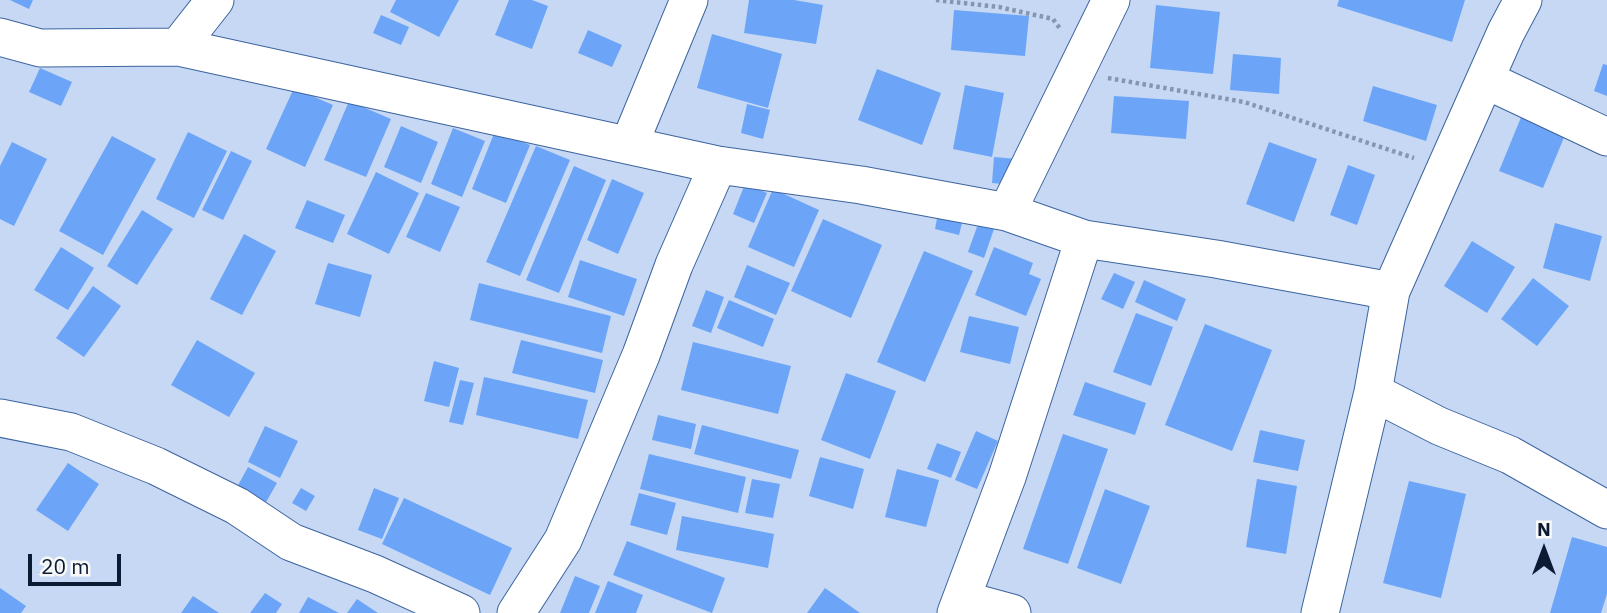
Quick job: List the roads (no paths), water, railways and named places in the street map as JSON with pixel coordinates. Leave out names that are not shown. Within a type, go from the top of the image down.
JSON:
[{"type":"street","points":[[178,47],[215,0]]},
{"type":"street","points":[[629,145],[689,0]]},
{"type":"street","points":[[1007,212],[1111,0]]},
{"type":"street","points":[[1320,613],[1373,391],[1391,291],[1523,0]]},
{"type":"street","points":[[0,37],[40,48],[178,47],[718,165],[861,185],[1007,212],[1084,239],[1216,259],[1391,291]]},
{"type":"street","points":[[1486,80],[1607,137]]},
{"type":"street","points":[[516,613],[563,540],[641,355],[674,265],[718,165]]},
{"type":"street","points":[[1012,613],[960,607],[1084,239]]},
{"type":"street","points":[[1373,391],[1439,426],[1510,455],[1607,510]]},
{"type":"street","points":[[0,418],[71,432],[156,466],[237,506],[291,542],[375,574],[461,613]]}]
